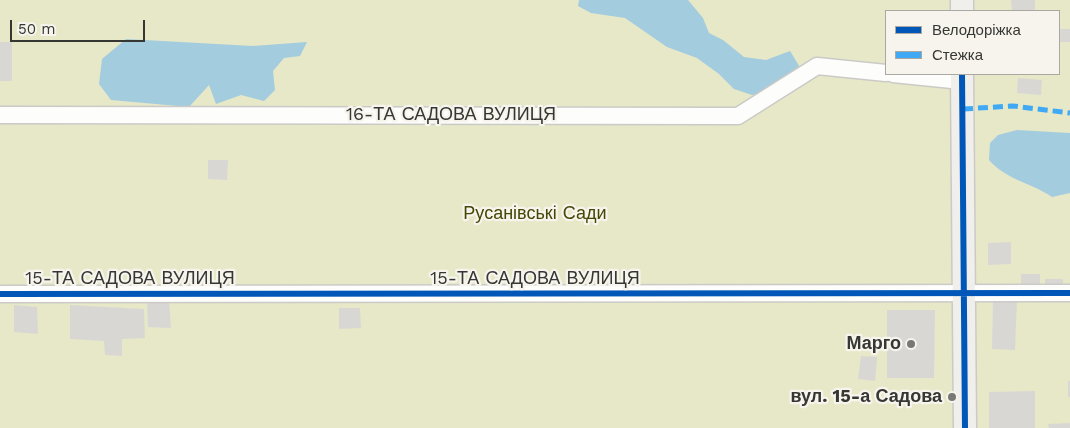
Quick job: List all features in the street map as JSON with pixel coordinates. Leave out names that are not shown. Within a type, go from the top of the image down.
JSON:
[{"type":"main road","points":[[962,78],[965,428]]},
{"type":"street","name":"16-ТА САДОВА ВУЛИЦЯ","points":[[0,115],[738,116],[817,66],[885,73]]},
{"type":"street","points":[[910,75],[962,78]]},
{"type":"street","name":"15-ТА САДОВА ВУЛИЦЯ","points":[[0,294],[1070,293]]},
{"type":"green space","name":"Русанівські Сади","points":[[0,0],[1070,0],[1070,428],[0,428]]},
{"type":"water","points":[[579,0],[688,0],[703,18],[709,33],[723,40],[744,57],[766,60],[790,51],[801,69],[768,91],[752,95],[734,89],[719,74],[697,58],[667,47],[625,18],[591,13],[578,6]]},
{"type":"water","points":[[126,39],[253,46],[307,42],[300,56],[284,58],[273,71],[275,90],[264,101],[241,95],[216,104],[209,85],[189,107],[111,100],[99,84],[102,59]]},
{"type":"water","points":[[1017,130],[1070,133],[1070,193],[1052,197],[1004,173],[989,160],[990,143],[998,135]]},
{"type":"building","points":[[1011,0],[1035,0],[1035,10],[1012,10]]},
{"type":"building","points":[[1060,29],[1070,29],[1070,42],[1060,42]]},
{"type":"building","points":[[0,42],[12,42],[12,81],[0,81]]},
{"type":"building","points":[[1018,78],[1042,80],[1041,95],[1017,93]]},
{"type":"building","points":[[208,160],[228,160],[227,180],[208,179]]},
{"type":"building","points":[[1011,242],[1011,264],[988,265],[988,243]]},
{"type":"building","points":[[1021,274],[1040,274],[1040,285],[1021,285]]},
{"type":"building","points":[[1045,279],[1063,279],[1063,288],[1045,288]]},
{"type":"building","points":[[147,299],[169,299],[171,328],[148,327]]},
{"type":"building","points":[[993,299],[1017,300],[1015,350],[992,349]]},
{"type":"building","points":[[14,305],[37,307],[38,334],[14,332]]},
{"type":"building","points":[[70,305],[144,309],[145,338],[122,339],[122,356],[105,355],[104,341],[70,339]]},
{"type":"building","points":[[339,308],[360,308],[361,328],[339,329]]},
{"type":"building","name":"Марго","points":[[887,310],[935,310],[934,378],[887,378]]},
{"type":"building","points":[[861,356],[877,357],[875,381],[858,379]]},
{"type":"building","points":[[1068,381],[1070,381],[1070,397],[1068,397]]},
{"type":"building","points":[[1035,391],[1035,428],[989,428],[989,392]]},
{"type":"building","points":[[1070,423],[1070,428],[1049,428],[1048,424]]},
{"type":"marked path","points":[[963,109],[1013,106],[1070,113]]},
{"type":"cycle path","points":[[962,75],[965,428]]},
{"type":"cycle path","points":[[0,294],[1070,293]]},
{"type":"place","name":"Марго","points":[[911,344]]},
{"type":"place","name":"вул. 15-а Садова","points":[[952,397]]}]
